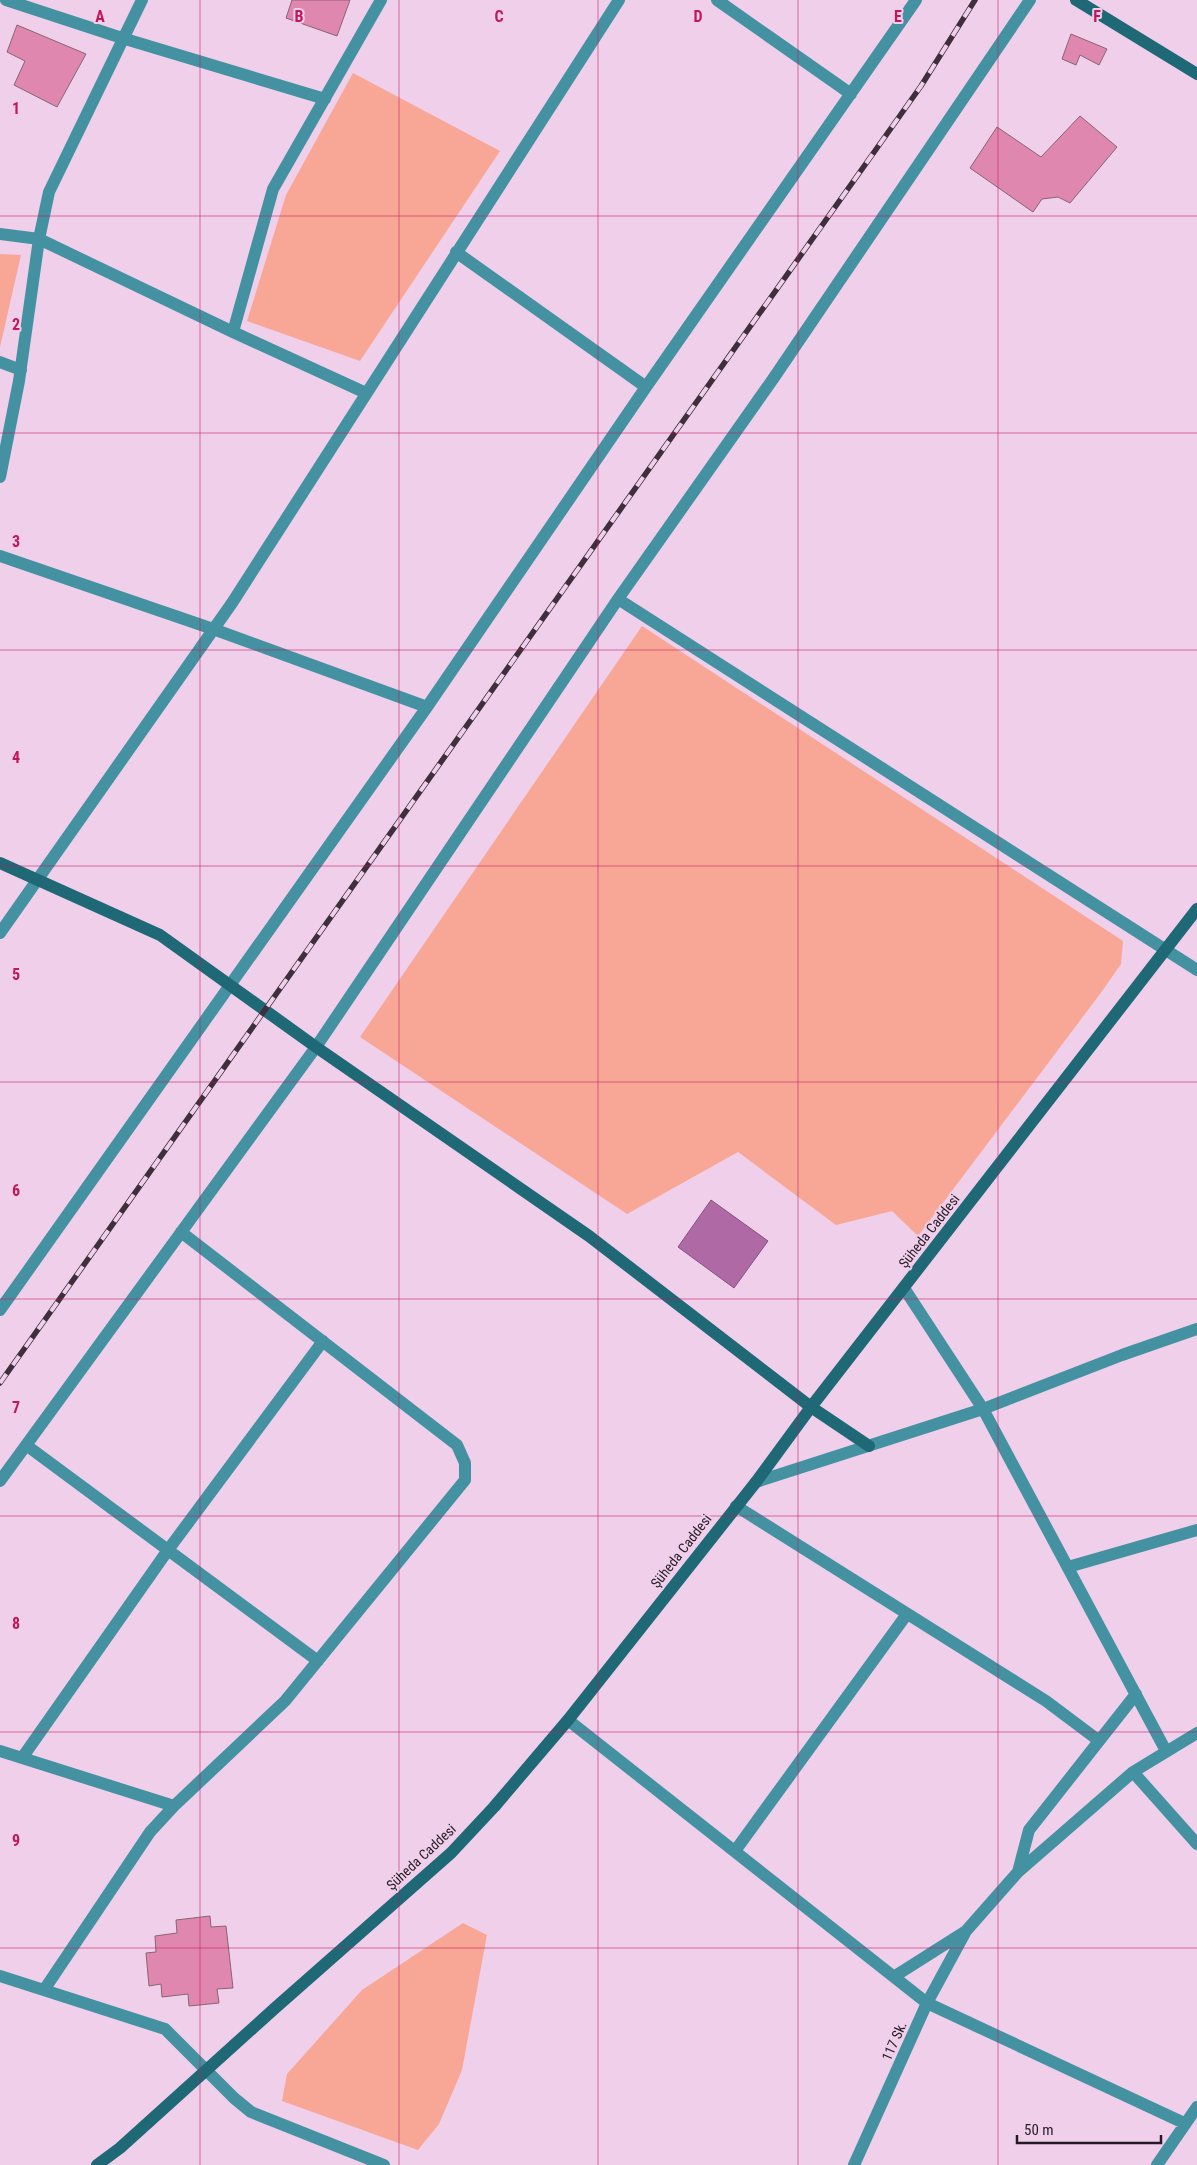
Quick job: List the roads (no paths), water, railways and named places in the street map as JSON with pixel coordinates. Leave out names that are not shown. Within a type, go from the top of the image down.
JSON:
[{"type":"main road","points":[[1076,0],[1197,74]]},
{"type":"main road","points":[[0,864],[160,934],[316,1047],[589,1236],[812,1407],[869,1446]]},
{"type":"main road","name":"Şüheda Caddesi","points":[[120,2148],[451,1853],[494,1807],[568,1720],[756,1482],[1197,909]]},
{"type":"main road","points":[[97,2165],[120,2148]]},
{"type":"main road","points":[[107,2165],[120,2148]]},
{"type":"street","points":[[6,0],[122,38],[325,99]]},
{"type":"street","points":[[0,477],[21,370],[39,238],[49,192],[142,0]]},
{"type":"street","points":[[233,332],[273,189],[381,0]]},
{"type":"street","points":[[0,933],[213,629],[619,0]]},
{"type":"street","points":[[716,0],[850,94]]},
{"type":"street","points":[[0,1310],[232,985],[427,707],[646,387],[916,0]]},
{"type":"street","points":[[0,1481],[316,1047],[618,598],[773,380],[1030,0]]},
{"type":"street","points":[[0,234],[39,238],[233,332],[366,393]]},
{"type":"street","points":[[456,252],[646,387]]},
{"type":"street","points":[[0,362],[21,370]]},
{"type":"street","points":[[0,556],[213,629],[427,707]]},
{"type":"street","points":[[618,598],[1197,970]]},
{"type":"street","points":[[44,1990],[150,1832],[174,1806],[285,1701],[465,1480],[465,1463],[457,1445],[181,1232]]},
{"type":"street","points":[[904,1288],[983,1409],[1166,1751]]},
{"type":"street","points":[[756,1482],[983,1409],[1122,1355],[1197,1329]]},
{"type":"street","points":[[22,1758],[168,1550],[323,1341]]},
{"type":"street","points":[[26,1445],[318,1660]]},
{"type":"street","points":[[736,1506],[1046,1701],[1098,1740]]},
{"type":"street","points":[[1068,1567],[1197,1530]]},
{"type":"street","points":[[734,1851],[908,1614]]},
{"type":"street","points":[[1018,1872],[1029,1830],[1136,1694]]},
{"type":"street","points":[[568,1720],[927,2003],[1184,2123]]},
{"type":"street","points":[[895,1976],[966,1931],[1018,1872],[1133,1772],[1197,1733]]},
{"type":"street","points":[[0,1751],[174,1806]]},
{"type":"street","points":[[1133,1772],[1197,1844]]},
{"type":"street","name":"117 Sk.","points":[[854,2165],[927,2003],[966,1931]]},
{"type":"street","points":[[0,1976],[165,2029],[234,2098],[252,2112],[384,2165]]},
{"type":"street","points":[[1157,2165],[1184,2123],[1197,2107]]},
{"type":"railway","points":[[0,1383],[921,86],[975,0]]}]
